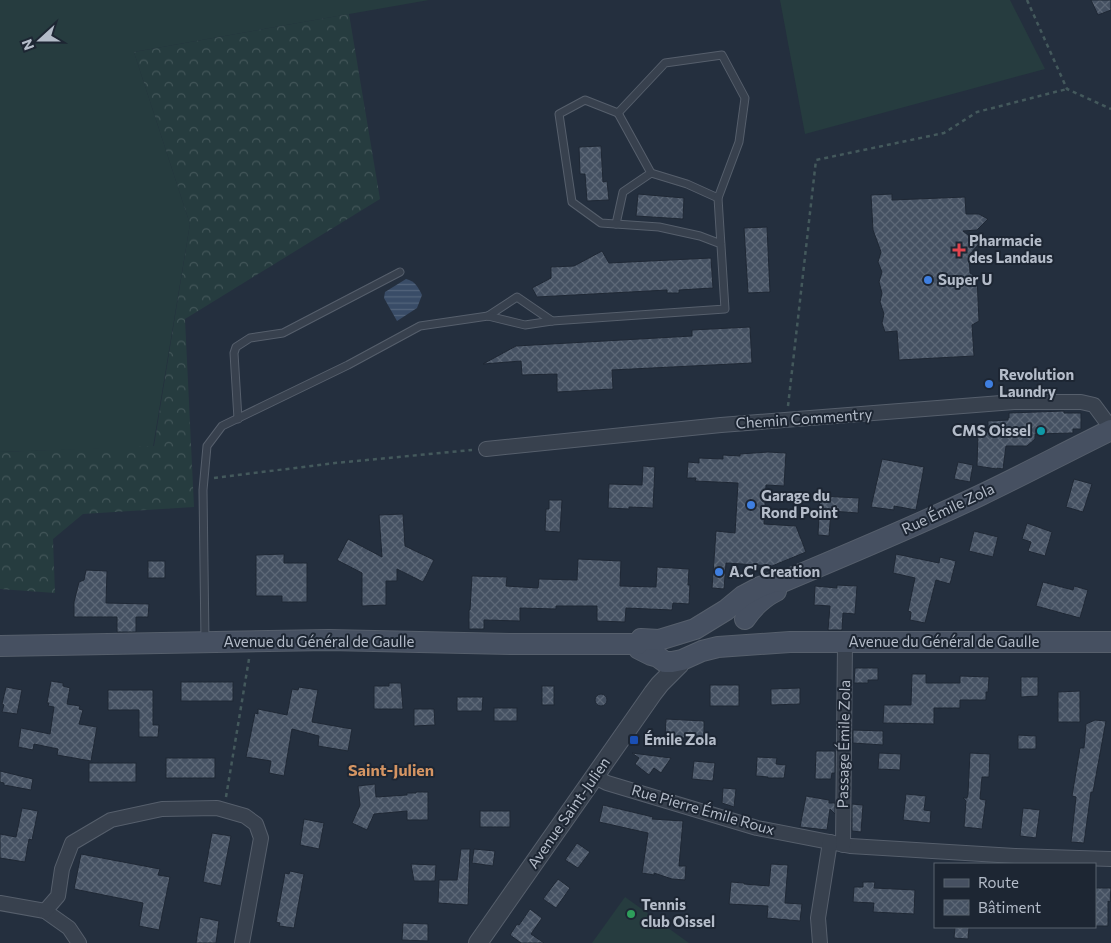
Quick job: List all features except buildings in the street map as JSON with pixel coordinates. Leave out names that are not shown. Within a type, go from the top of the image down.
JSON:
[{"type":"main road","name":"Rue Émile Zola","points":[[726,610],[743,596],[760,587],[778,580],[782,582],[901,532],[982,494],[1111,429]]},
{"type":"main road","name":"Rue Émile Zola","points":[[746,622],[754,606],[781,588],[782,582]]},
{"type":"main road","name":"Avenue du Général de Gaulle","points":[[658,648],[726,610]]},
{"type":"main road","points":[[726,610],[738,613],[763,637],[776,644]]},
{"type":"main road","points":[[732,646],[743,637],[746,622]]},
{"type":"main road","name":"Avenue du Général de Gaulle","points":[[0,646],[329,640],[510,644],[638,644],[641,639],[658,648],[665,662],[672,662],[682,660],[702,650],[718,647],[790,642],[1111,642]]},
{"type":"street","name":"Chemin Commentry","points":[[486,449],[721,425],[1014,402],[1081,402],[1094,405],[1111,429]]},
{"type":"street","name":"Passage Émile Zola","points":[[820,943],[818,918],[837,843],[845,643]]},
{"type":"street","points":[[658,648],[657,666],[660,684]]},
{"type":"street","name":"Avenue Saint-Julien","points":[[478,943],[660,684],[680,665],[682,660]]},
{"type":"street","name":"Rue Pierre Émile Roux","points":[[595,777],[607,783],[757,828],[837,843],[1015,856],[1111,859]]},
{"type":"street","points":[[45,912],[58,896],[62,869],[72,843],[111,820],[162,808],[217,808],[245,816],[256,824],[261,838],[242,943]]},
{"type":"street","points":[[0,903],[45,912],[69,928],[79,943]]},
{"type":"lane","points":[[205,643],[204,480],[207,446],[222,426],[348,365],[420,326],[488,316],[525,325],[552,321],[725,308],[718,198],[739,142],[745,98],[722,55],[665,62],[618,114]]},
{"type":"lane","points":[[718,198],[687,184],[651,173],[618,114],[585,100],[559,114],[572,202],[601,223],[659,227],[700,236],[722,244]]},
{"type":"lane","points":[[616,224],[623,192],[651,173]]},
{"type":"lane","points":[[238,418],[234,353],[236,347],[250,338],[283,333],[400,272]]},
{"type":"lane","points":[[488,316],[517,297],[552,321]]},
{"type":"path","points":[[1026,0],[1067,89]]},
{"type":"path","points":[[786,420],[816,160],[944,133],[977,112],[1067,89],[1111,109]]},
{"type":"path","points":[[204,480],[335,463],[486,449]]},
{"type":"path","points":[[224,810],[249,658]]},
{"type":"green space","points":[[0,0],[429,0],[134,52],[190,224],[153,447],[0,452]]},
{"type":"green space","points":[[780,0],[1010,0],[1045,69],[805,134]]},
{"type":"green space","points":[[349,14],[380,199],[185,319],[194,507],[83,514],[53,539],[55,593],[0,589],[0,452],[154,446],[190,224],[134,52]]},
{"type":"green space","name":"Tennis club Oissel","points":[[625,897],[689,943],[592,943]]},
{"type":"water","points":[[406,279],[418,287],[422,295],[417,308],[397,321],[384,298],[385,292]]},
{"type":"place","name":"Pharmacie des Landaus","points":[[959,250]]},
{"type":"place","name":"Super U","points":[[928,280]]},
{"type":"place","name":"Revolution Laundry","points":[[989,384]]},
{"type":"place","name":"CMS Oissel","points":[[1041,431]]},
{"type":"place","name":"Garage du Rond Point","points":[[751,505]]},
{"type":"place","name":"A.C' Creation","points":[[719,572]]},
{"type":"place","name":"Émile Zola","points":[[634,740]]},
{"type":"place","name":"Tennis club Oissel","points":[[631,914]]},
{"type":"district","name":"Saint-Julien","points":[[391,770]]}]
